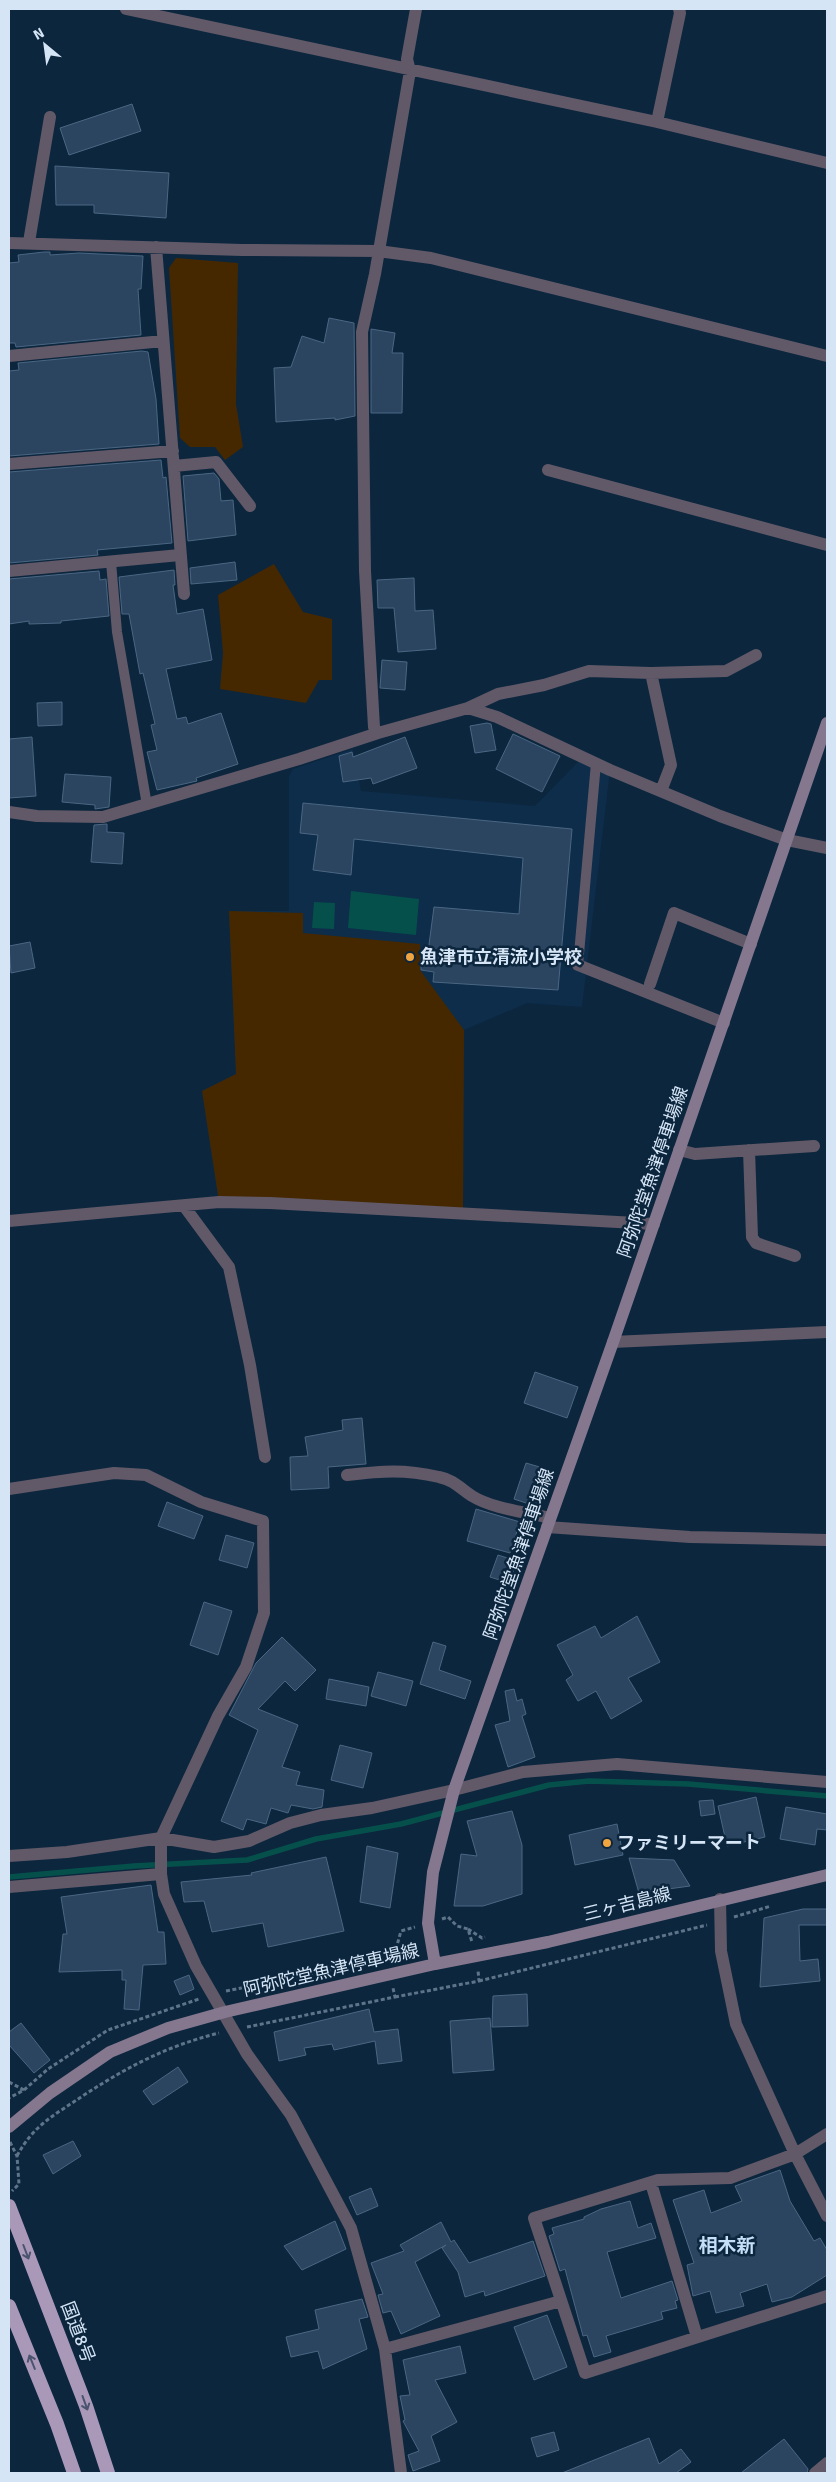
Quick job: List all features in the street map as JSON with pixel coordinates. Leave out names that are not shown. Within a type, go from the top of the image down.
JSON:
[{"type":"highway","name":"国道8号","points":[[9,2206],[86,2406],[108,2473]]},
{"type":"highway","points":[[9,2306],[58,2424],[74,2473]]},
{"type":"main road","name":"阿弥陀堂魚津停車場線","points":[[9,2127],[50,2093],[110,2052],[168,2028],[225,2012],[435,1964],[428,1923],[434,1872],[454,1790],[613,1342],[827,723]]},
{"type":"main road","name":"三ヶ吉島線","points":[[435,1964],[548,1942],[827,1875]]},
{"type":"street","points":[[126,9],[656,122],[827,163]]},
{"type":"street","points":[[378,733],[374,727],[365,571],[362,332],[375,274],[410,71],[407,59],[416,9]]},
{"type":"street","points":[[656,122],[680,13],[678,9]]},
{"type":"street","points":[[29,242],[50,117]]},
{"type":"street","points":[[9,243],[29,242],[242,250],[378,251],[431,258],[827,356]]},
{"type":"street","points":[[156,246],[184,594]]},
{"type":"street","points":[[9,356],[163,341]]},
{"type":"street","points":[[9,464],[173,451]]},
{"type":"street","points":[[174,466],[216,462],[250,506]]},
{"type":"street","points":[[548,470],[827,545]]},
{"type":"street","points":[[9,571],[180,555]]},
{"type":"street","points":[[9,812],[37,816],[103,817],[378,733],[468,708],[498,694],[544,685],[588,671],[651,673],[726,671],[756,656]]},
{"type":"street","points":[[651,673],[671,765],[661,791]]},
{"type":"street","points":[[468,708],[497,717],[661,791],[787,840],[827,848]]},
{"type":"street","points":[[650,984],[674,913],[751,944]]},
{"type":"street","points":[[578,965],[724,1023]]},
{"type":"street","points":[[679,1150],[695,1154],[814,1146]]},
{"type":"street","points":[[749,1150],[752,1236],[756,1242],[795,1256]]},
{"type":"street","points":[[9,1221],[219,1202],[270,1203],[654,1224]]},
{"type":"street","points":[[184,1206],[229,1267],[250,1365],[265,1456]]},
{"type":"street","points":[[613,1342],[827,1332]]},
{"type":"street","points":[[347,1475],[394,1470],[439,1477],[456,1482],[472,1496],[548,1522],[690,1537],[827,1540]]},
{"type":"street","points":[[9,1489],[114,1473],[146,1475],[201,1502],[263,1521],[264,1613],[246,1667],[214,1724],[161,1838],[161,1874],[164,1894],[196,1966],[225,2012],[248,2054],[292,2115],[351,2228],[385,2349],[401,2473]]},
{"type":"street","points":[[9,1856],[67,1852],[161,1838],[214,1847],[249,1841],[290,1823],[321,1815],[372,1808],[454,1790],[523,1772],[617,1764],[827,1782]]},
{"type":"street","points":[[9,1887],[161,1874]]},
{"type":"street","points":[[720,1900],[721,1951],[736,2024],[794,2154],[827,2216]]},
{"type":"street","points":[[827,2134],[794,2154],[730,2178],[651,2183],[534,2218],[585,2373],[827,2296]]},
{"type":"street","points":[[651,2183],[697,2337]]},
{"type":"street","points":[[385,2349],[561,2301]]},
{"type":"street","points":[[815,2473],[827,2463]]},
{"type":"lane","points":[[111,562],[117,632],[147,804]]},
{"type":"lane","points":[[578,965],[596,762]]},
{"type":"path","points":[[479,1981],[721,1922],[780,1903]]},
{"type":"path","points":[[9,2082],[24,2090],[9,2098]]},
{"type":"path","points":[[9,2139],[17,2156],[18,2184],[9,2194]]},
{"type":"shaded area","points":[[176,258],[238,263],[236,404],[243,447],[225,460],[215,447],[190,447],[180,438],[169,268]]},
{"type":"shaded area","points":[[274,564],[303,612],[332,619],[332,680],[319,680],[306,703],[220,689],[223,653],[218,595]]},
{"type":"shaded area","name":"魚津市立清流小学校","points":[[353,749],[361,791],[535,806],[580,760],[610,770],[582,1007],[527,1003],[464,1030],[463,1214],[219,1202],[202,1091],[236,1074],[229,911],[289,911],[289,776],[293,769]]},
{"type":"shaded area","points":[[351,891],[419,899],[416,935],[348,928]]},
{"type":"shaded area","points":[[314,902],[335,903],[334,929],[312,928]]},
{"type":"shaded area","points":[[229,911],[303,913],[303,933],[420,944],[420,970],[464,1030],[463,1214],[219,1202],[202,1091],[236,1074]]},
{"type":"building","points":[[132,104],[141,131],[69,155],[60,128]]},
{"type":"building","points":[[55,166],[169,173],[166,218],[94,213],[94,205],[56,205]]},
{"type":"building","points":[[50,252],[50,255],[79,253],[143,256],[141,289],[138,289],[141,335],[16,347],[15,343],[9,343],[9,263],[19,262],[18,255]]},
{"type":"building","points":[[329,318],[354,323],[355,416],[335,420],[335,418],[276,422],[274,368],[291,367],[302,336],[324,343]]},
{"type":"building","points":[[371,329],[395,333],[392,353],[403,353],[402,413],[371,413]]},
{"type":"building","points":[[142,351],[148,352],[156,399],[159,444],[9,456],[9,371],[19,370],[18,363]]},
{"type":"building","points":[[161,460],[163,478],[166,477],[172,543],[97,550],[98,555],[9,563],[9,472]]},
{"type":"building","points":[[214,473],[219,479],[221,501],[233,500],[236,535],[188,541],[183,476]]},
{"type":"building","points":[[235,562],[237,580],[191,584],[190,568]]},
{"type":"building","points":[[174,570],[175,585],[173,585],[177,614],[203,609],[212,660],[166,669],[177,719],[186,717],[188,724],[221,713],[238,764],[196,778],[197,781],[157,790],[147,752],[157,750],[151,725],[155,724],[143,673],[140,674],[129,614],[122,614],[119,577]]},
{"type":"building","points":[[99,571],[100,580],[106,579],[109,616],[61,621],[61,623],[29,624],[29,621],[9,624],[9,579]]},
{"type":"building","points":[[414,578],[415,611],[433,610],[436,649],[398,652],[394,608],[378,608],[377,580]]},
{"type":"building","points":[[382,660],[407,662],[405,690],[380,688]]},
{"type":"building","points":[[62,702],[62,725],[38,726],[37,703]]},
{"type":"building","points":[[491,724],[496,750],[475,753],[470,726]]},
{"type":"building","points":[[513,734],[560,756],[542,792],[496,769]]},
{"type":"building","points":[[32,737],[36,796],[9,798],[9,739]]},
{"type":"building","points":[[405,737],[417,768],[373,784],[371,778],[343,782],[339,756],[352,752],[353,757]]},
{"type":"building","points":[[65,774],[111,777],[109,807],[95,809],[95,805],[62,802]]},
{"type":"building","points":[[303,803],[572,829],[558,990],[433,982],[434,972],[421,970],[421,951],[428,952],[434,907],[519,914],[523,858],[354,839],[351,875],[313,870],[318,835],[300,833]]},
{"type":"building","points":[[107,824],[107,832],[124,833],[122,864],[91,862],[94,825]]},
{"type":"building","points":[[30,942],[35,968],[11,973],[9,946]]},
{"type":"building","points":[[535,1372],[578,1387],[567,1418],[524,1403]]},
{"type":"building","points":[[362,1418],[366,1464],[328,1467],[329,1488],[291,1490],[290,1457],[308,1456],[305,1437],[343,1430],[342,1420]]},
{"type":"building","points":[[526,1463],[550,1470],[538,1507],[514,1499]]},
{"type":"building","points":[[167,1502],[203,1516],[194,1539],[158,1526]]},
{"type":"building","points":[[476,1509],[520,1522],[510,1553],[467,1541]]},
{"type":"building","points":[[226,1535],[254,1543],[247,1568],[219,1560]]},
{"type":"building","points":[[498,1555],[517,1561],[509,1583],[490,1577]]},
{"type":"building","points":[[204,1602],[232,1611],[218,1655],[190,1645]]},
{"type":"building","points":[[637,1616],[660,1662],[628,1678],[642,1701],[611,1719],[596,1691],[578,1701],[566,1680],[573,1675],[557,1645],[595,1626],[601,1638]]},
{"type":"building","points":[[282,1637],[316,1670],[295,1691],[285,1681],[258,1709],[298,1725],[282,1767],[300,1772],[296,1785],[324,1790],[322,1807],[313,1809],[291,1805],[288,1813],[271,1808],[266,1824],[247,1819],[243,1830],[221,1821],[258,1730],[229,1715],[256,1663]]},
{"type":"building","points":[[433,1642],[446,1646],[439,1670],[471,1681],[465,1699],[420,1684]]},
{"type":"building","points":[[378,1672],[413,1681],[406,1706],[371,1696]]},
{"type":"building","points":[[329,1679],[369,1687],[366,1706],[326,1699]]},
{"type":"building","points":[[514,1689],[517,1701],[522,1699],[526,1714],[522,1716],[535,1757],[508,1767],[495,1725],[510,1721],[505,1691]]},
{"type":"building","points":[[340,1745],[372,1753],[363,1788],[331,1780]]},
{"type":"building","points":[[756,1797],[765,1837],[727,1846],[718,1806]]},
{"type":"building","points":[[713,1800],[715,1814],[701,1816],[699,1801]]},
{"type":"building","points":[[786,1807],[827,1814],[827,1830],[817,1829],[815,1845],[780,1839]]},
{"type":"building","points":[[512,1811],[522,1845],[522,1894],[483,1906],[454,1906],[461,1854],[477,1856],[467,1821]]},
{"type":"building","points":[[617,1824],[623,1855],[575,1865],[569,1835]]},
{"type":"building","points":[[367,1846],[398,1853],[390,1908],[360,1902]]},
{"type":"building","points":[[326,1857],[344,1931],[268,1947],[263,1923],[212,1932],[204,1901],[184,1902],[181,1882],[252,1875],[251,1873]]},
{"type":"building","points":[[629,1858],[674,1860],[690,1886],[639,1893]]},
{"type":"building","points":[[151,1885],[158,1932],[164,1932],[166,1964],[143,1965],[139,2010],[124,2009],[126,1980],[122,1980],[122,1970],[59,1972],[63,1934],[67,1934],[61,1897]]},
{"type":"building","points":[[803,1909],[827,1909],[827,1925],[799,1925],[800,1961],[818,1959],[820,1981],[760,1987],[764,1918]]},
{"type":"building","points":[[189,1975],[194,1989],[180,1995],[174,1981]]},
{"type":"building","points":[[527,1994],[528,2026],[492,2027],[493,1996]]},
{"type":"building","points":[[369,2009],[374,2032],[398,2029],[402,2061],[378,2064],[375,2041],[334,2050],[332,2044],[304,2048],[306,2055],[279,2061],[274,2032]]},
{"type":"building","points":[[490,2018],[494,2070],[453,2073],[450,2021]]},
{"type":"building","points":[[21,2023],[50,2060],[34,2073],[9,2045],[9,2032]]},
{"type":"building","points":[[178,2067],[188,2082],[153,2105],[143,2091]]},
{"type":"building","points":[[73,2141],[81,2156],[53,2174],[43,2155]]},
{"type":"building","points":[[780,2170],[790,2201],[814,2241],[820,2238],[827,2250],[827,2275],[792,2297],[772,2302],[767,2284],[740,2293],[744,2306],[716,2313],[710,2291],[693,2296],[687,2265],[694,2263],[673,2200],[704,2190],[711,2213],[742,2201],[735,2186]]},
{"type":"building","points":[[371,2188],[378,2206],[357,2215],[349,2197]]},
{"type":"building","points":[[630,2201],[638,2228],[651,2223],[656,2238],[607,2252],[621,2298],[672,2281],[678,2300],[675,2301],[677,2308],[661,2312],[663,2319],[606,2336],[611,2352],[594,2357],[587,2335],[583,2336],[565,2269],[560,2271],[549,2236],[554,2234],[552,2228],[584,2219],[584,2217],[601,2209]]},
{"type":"building","points":[[335,2221],[346,2249],[302,2270],[284,2246]]},
{"type":"building","points":[[441,2222],[451,2242],[454,2240],[469,2263],[533,2241],[545,2276],[485,2296],[484,2291],[465,2297],[458,2272],[442,2248],[446,2245],[415,2262],[440,2316],[401,2334],[391,2311],[383,2313],[378,2295],[383,2294],[371,2263],[404,2251],[400,2245]]},
{"type":"building","points":[[362,2299],[368,2317],[359,2319],[367,2349],[323,2369],[318,2351],[291,2357],[286,2337],[319,2329],[315,2310]]},
{"type":"building","points":[[547,2315],[567,2367],[534,2380],[514,2327]]},
{"type":"building","points":[[460,2346],[466,2373],[435,2380],[457,2422],[431,2436],[440,2461],[413,2471],[408,2455],[419,2451],[403,2421],[405,2420],[400,2396],[410,2395],[403,2360]]},
{"type":"building","points":[[554,2432],[559,2450],[537,2457],[531,2438]]},
{"type":"building","points":[[649,2438],[659,2464],[681,2449],[691,2462],[676,2473],[562,2473]]},
{"type":"building","points":[[784,2439],[808,2469],[807,2473],[741,2473]]},
{"type":"waterway","points":[[9,1877],[134,1866],[247,1860],[316,1839],[401,1824],[549,1785],[589,1781],[688,1784],[827,1796]]},
{"type":"place","name":"魚津市立清流小学校","points":[[410,957]]},
{"type":"place","name":"ファミリーマート","points":[[607,1843]]},
{"type":"district","name":"相木新","points":[[727,2245]]}]
